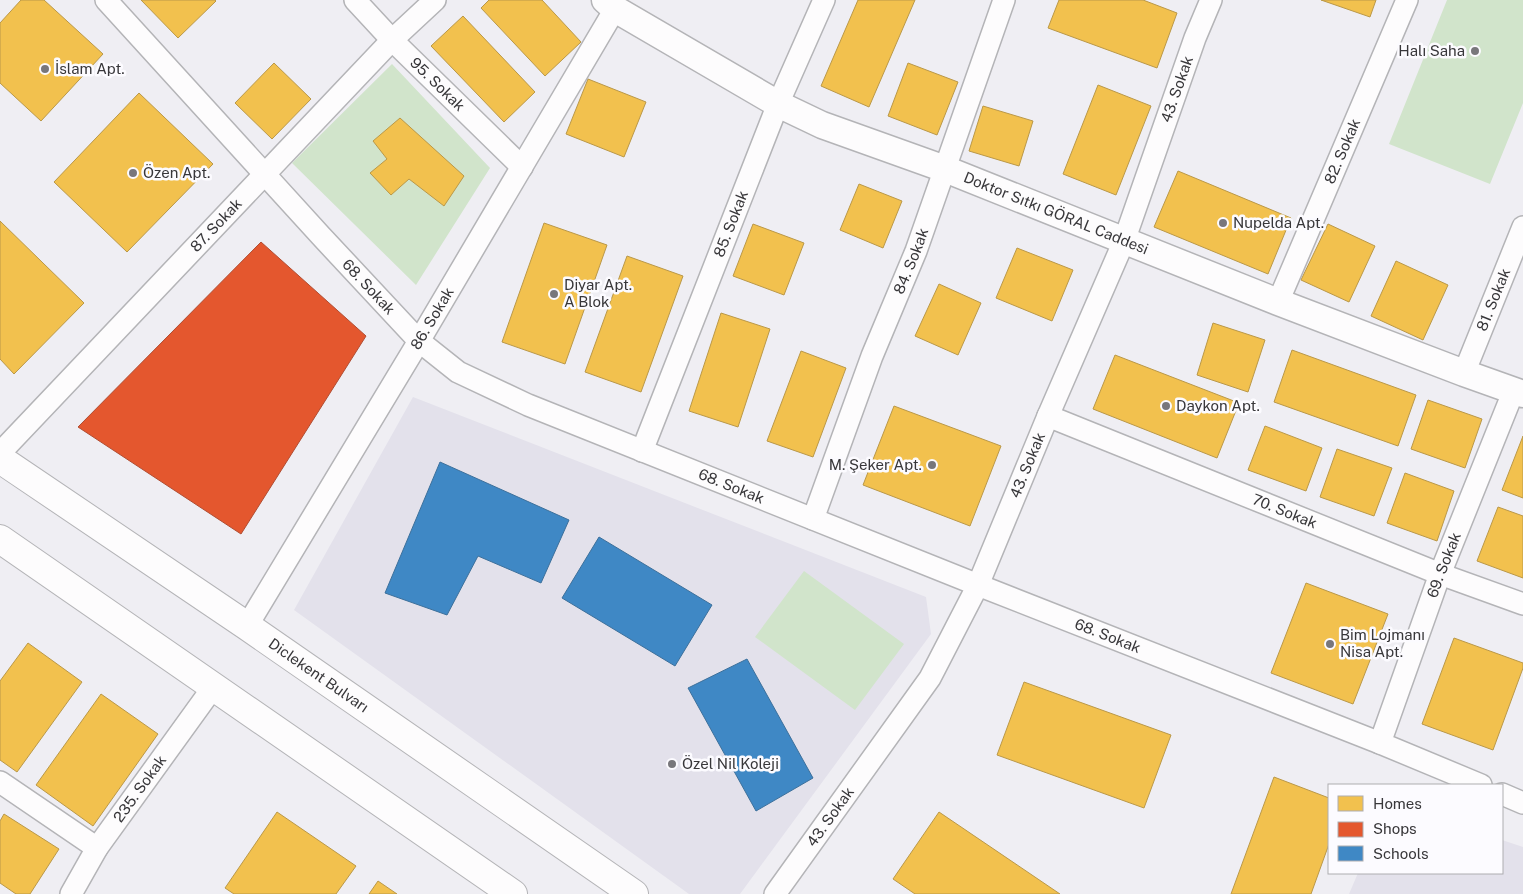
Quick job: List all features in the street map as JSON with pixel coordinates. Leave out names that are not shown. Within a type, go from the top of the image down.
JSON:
[{"type":"main road","name":"Diclekent Bulvarı","points":[[0,459],[247,626],[634,894]]},
{"type":"main road","points":[[3,548],[214,686],[513,894]]},
{"type":"street","name":"68. Sokak","points":[[106,0],[419,342],[458,372],[528,405],[1380,743],[1479,784]]},
{"type":"street","name":"95. Sokak","points":[[354,0],[392,40],[522,167]]},
{"type":"street","name":"87. Sokak","points":[[0,453],[392,40],[435,0]]},
{"type":"street","name":"85. Sokak","points":[[642,451],[778,104],[824,0]]},
{"type":"street","name":"84. Sokak","points":[[813,519],[872,356],[916,251],[1004,0]]},
{"type":"street","name":"43. Sokak","points":[[775,894],[930,678],[978,585],[1048,416],[1124,241],[1195,38],[1211,0]]},
{"type":"street","name":"82. Sokak","points":[[1278,302],[1407,0]]},
{"type":"street","name":"Doktor Sıtkı GÖRAL Caddesi","points":[[610,5],[778,104],[822,125],[945,168],[1278,302],[1518,392]]},
{"type":"street","name":"86. Sokak","points":[[247,626],[419,342],[522,167],[610,5]]},
{"type":"street","name":"81. Sokak","points":[[1464,373],[1523,227]]},
{"type":"street","name":"69. Sokak","points":[[1380,743],[1440,574],[1518,392]]},
{"type":"street","name":"70. Sokak","points":[[1048,416],[1440,574],[1523,604]]},
{"type":"street","name":"235. Sokak","points":[[71,894],[98,848],[214,686]]},
{"type":"street","points":[[0,782],[98,848]]},
{"type":"street","points":[[1503,794],[1523,803]]},
{"type":"shaded area","name":"Özel Nil Koleji","points":[[413,397],[926,597],[931,634],[740,894],[689,894],[294,610]]},
{"type":"shaded area","points":[[1503,840],[1523,847],[1523,894],[1349,894],[1358,874],[1503,874]]},
{"type":"green space","name":"Halı Saha","points":[[1447,0],[1523,0],[1523,103],[1490,184],[1389,144]]},
{"type":"green space","points":[[392,64],[490,168],[416,285],[292,163]]},
{"type":"green space","points":[[804,571],[904,644],[855,710],[755,637]]},
{"type":"building: Homes","name":"İslam Apt.","points":[[21,0],[44,0],[103,54],[41,121],[0,83],[0,23]]},
{"type":"building: Homes","points":[[141,0],[215,0],[216,1],[178,38]]},
{"type":"building: Homes","points":[[489,0],[542,0],[581,42],[545,76],[481,8]]},
{"type":"building: Homes","points":[[858,0],[915,0],[869,107],[821,86]]},
{"type":"building: Homes","points":[[1059,0],[1143,0],[1177,13],[1157,68],[1048,28]]},
{"type":"building: Homes","points":[[1321,0],[1376,0],[1370,17]]},
{"type":"building: Homes","points":[[463,16],[535,92],[504,122],[431,46]]},
{"type":"building: Homes","points":[[274,63],[311,99],[272,139],[235,103]]},
{"type":"building: Homes","points":[[908,63],[958,82],[937,135],[888,116]]},
{"type":"building: Homes","points":[[588,79],[646,102],[624,157],[566,134]]},
{"type":"building: Homes","points":[[1098,85],[1151,106],[1116,195],[1063,174]]},
{"type":"building: Homes","name":"Özen Apt.","points":[[139,93],[213,164],[127,252],[54,182]]},
{"type":"building: Homes","points":[[983,106],[1033,121],[1019,166],[969,151]]},
{"type":"building: Homes","points":[[400,118],[464,176],[444,206],[409,179],[391,195],[370,173],[387,159],[373,141]]},
{"type":"building: Homes","name":"Nupelda Apt.","points":[[1178,171],[1291,218],[1268,274],[1154,227]]},
{"type":"building: Homes","points":[[859,184],[902,201],[883,248],[840,230]]},
{"type":"building: Homes","points":[[0,221],[84,303],[14,374],[0,359]]},
{"type":"building: Homes","name":"Diyar Apt. A Blok","points":[[544,223],[607,245],[565,364],[502,342]]},
{"type":"building: Homes","points":[[753,224],[804,243],[784,295],[733,276]]},
{"type":"building: Homes","points":[[1328,224],[1375,246],[1349,302],[1301,280]]},
{"type":"building: Homes","points":[[1017,248],[1073,270],[1052,321],[996,298]]},
{"type":"building: Homes","points":[[627,256],[683,276],[641,392],[585,372]]},
{"type":"building: Homes","points":[[1396,261],[1448,285],[1423,340],[1371,316]]},
{"type":"building: Homes","points":[[939,284],[981,303],[958,355],[915,336]]},
{"type":"building: Homes","points":[[721,313],[770,329],[738,427],[689,411]]},
{"type":"building: Homes","points":[[1213,323],[1265,340],[1248,392],[1197,375]]},
{"type":"building: Homes","points":[[1292,350],[1416,395],[1398,446],[1274,402]]},
{"type":"building: Homes","points":[[801,351],[846,368],[813,457],[767,441]]},
{"type":"building: Homes","name":"Daykon Apt.","points":[[1115,355],[1239,403],[1217,458],[1093,409]]},
{"type":"building: Homes","points":[[1428,400],[1482,419],[1465,468],[1411,449]]},
{"type":"building: Homes","name":"M. Şeker Apt.","points":[[894,406],[1001,446],[970,526],[863,485]]},
{"type":"building: Homes","points":[[1265,426],[1322,448],[1306,491],[1248,470]]},
{"type":"building: Homes","points":[[1523,436],[1523,498],[1502,490]]},
{"type":"building: Homes","points":[[1337,449],[1392,468],[1374,516],[1320,497]]},
{"type":"building: Homes","points":[[1405,473],[1454,491],[1437,541],[1387,523]]},
{"type":"building: Homes","points":[[1498,507],[1523,516],[1523,578],[1477,561]]},
{"type":"building: Homes","name":"Bim Lojmanı Nisa Apt.","points":[[1306,583],[1388,614],[1353,704],[1271,673]]},
{"type":"building: Homes","points":[[1454,638],[1523,663],[1523,668],[1493,750],[1422,724]]},
{"type":"building: Homes","points":[[28,643],[82,682],[17,772],[0,760],[0,681]]},
{"type":"building: Homes","points":[[1024,682],[1171,735],[1144,808],[997,755]]},
{"type":"building: Homes","points":[[101,694],[158,734],[93,826],[36,785]]},
{"type":"building: Homes","points":[[1274,777],[1328,798],[1328,847],[1311,894],[1231,894]]},
{"type":"building: Homes","points":[[277,812],[356,866],[336,894],[234,894],[225,888]]},
{"type":"building: Homes","points":[[939,812],[1060,894],[915,894],[893,879]]},
{"type":"building: Homes","points":[[4,814],[59,849],[30,894],[16,894],[0,883],[0,821]]},
{"type":"building: Homes","points":[[378,881],[397,894],[369,894]]},
{"type":"building: Shops","points":[[261,242],[366,336],[241,534],[78,427]]},
{"type":"building: Schools","points":[[440,462],[569,520],[541,583],[478,556],[447,615],[385,593]]},
{"type":"building: Schools","points":[[599,537],[712,605],[675,666],[562,598]]},
{"type":"building: Schools","points":[[747,659],[813,778],[756,811],[688,688]]},
{"type":"place","name":"Halı Saha","points":[[1475,51]]},
{"type":"place","name":"İslam Apt.","points":[[45,69]]},
{"type":"place","name":"Özen Apt.","points":[[133,173]]},
{"type":"place","name":"Nupelda Apt.","points":[[1223,223]]},
{"type":"place","name":"Diyar Apt. A Blok","points":[[554,294]]},
{"type":"place","name":"Daykon Apt.","points":[[1166,406]]},
{"type":"place","name":"M. Şeker Apt.","points":[[932,465]]},
{"type":"place","name":"Bim Lojmanı Nisa Apt.","points":[[1330,644]]},
{"type":"place","name":"Özel Nil Koleji","points":[[672,764]]}]
